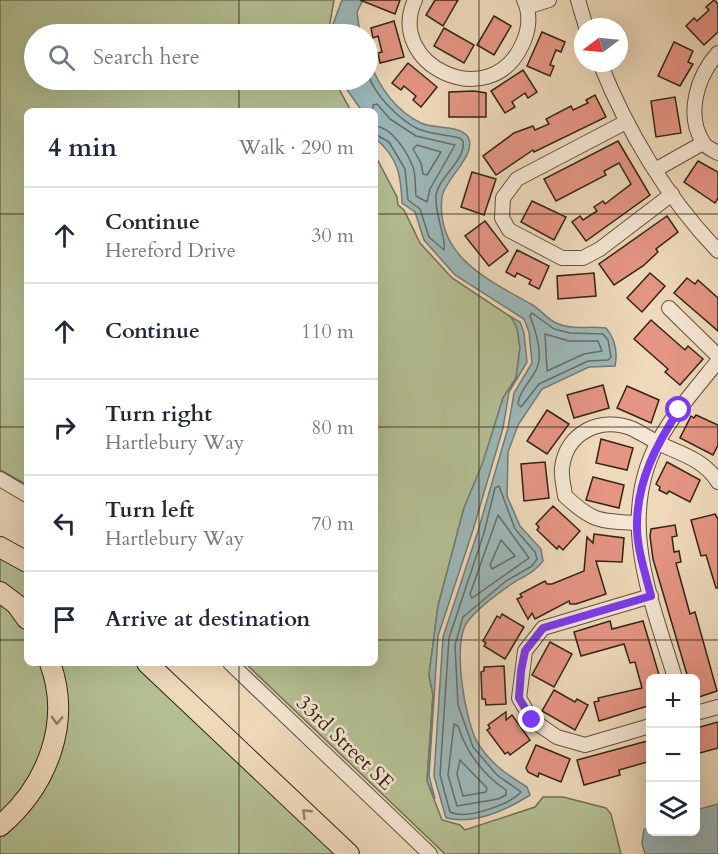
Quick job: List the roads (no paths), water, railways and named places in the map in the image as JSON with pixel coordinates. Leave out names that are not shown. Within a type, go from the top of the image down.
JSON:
[{"type":"highway","points":[[0,547],[24,560]]},
{"type":"highway","points":[[0,592],[16,604],[24,615]]},
{"type":"highway","points":[[0,826],[21,808],[44,771],[56,734],[59,687],[51,666]]},
{"type":"highway","points":[[150,666],[349,854]]},
{"type":"street","points":[[415,0],[411,8],[412,35],[424,59],[445,75],[471,80],[496,74],[517,57],[528,33],[526,3],[549,0]]},
{"type":"street","points":[[578,0],[583,18]]},
{"type":"street","points":[[718,53],[706,66],[696,91],[695,118],[703,143],[718,153]]},
{"type":"street","points":[[604,72],[627,122],[655,170],[699,231],[718,251]]},
{"type":"street","points":[[627,122],[517,179],[503,198],[502,218],[509,230],[562,258],[583,258],[600,249],[672,194]]},
{"type":"street","points":[[655,170],[703,143]]},
{"type":"street","points":[[669,308],[718,358],[679,410],[658,443],[644,476],[637,523],[651,596],[674,674]]},
{"type":"street","points":[[637,523],[608,522],[586,516],[565,496],[562,468],[569,446],[585,429],[605,423],[632,429],[695,460],[711,471],[718,482]]},
{"type":"street","points":[[0,479],[24,493]]},
{"type":"street","points":[[646,727],[585,745],[557,738],[532,720],[519,698],[525,651],[543,628],[651,596]]},
{"type":"street","name":"33rd Street SE","points":[[233,666],[430,854]]},
{"type":"street","points":[[700,712],[718,707]]},
{"type":"water","points":[[342,0],[363,0],[357,12],[359,24],[333,24]]},
{"type":"water","points":[[378,80],[388,96],[411,118],[426,125],[464,133],[470,144],[468,151],[442,197],[442,218],[447,235],[456,250],[482,275],[534,306],[556,323],[574,327],[606,328],[614,341],[616,351],[615,366],[589,367],[542,389],[518,425],[508,452],[507,496],[520,526],[541,549],[543,561],[532,572],[488,602],[468,621],[463,631],[460,663],[469,720],[479,745],[495,764],[527,787],[530,795],[500,811],[468,820],[446,818],[434,776],[443,637],[478,531],[508,428],[514,393],[532,363],[529,332],[524,319],[455,275],[424,240],[415,212],[402,203],[397,167],[378,141],[378,108],[360,108],[347,90],[378,90]]},
{"type":"water","points":[[511,317],[520,322],[524,333],[527,362],[509,392],[503,428],[438,636],[429,776],[435,799],[427,781],[433,695],[429,675],[438,606],[464,508],[483,462],[503,398],[516,378],[520,348],[517,328]]},
{"type":"water","points":[[718,804],[718,854],[645,854],[642,843],[646,828],[646,836],[700,836],[700,809]]}]
